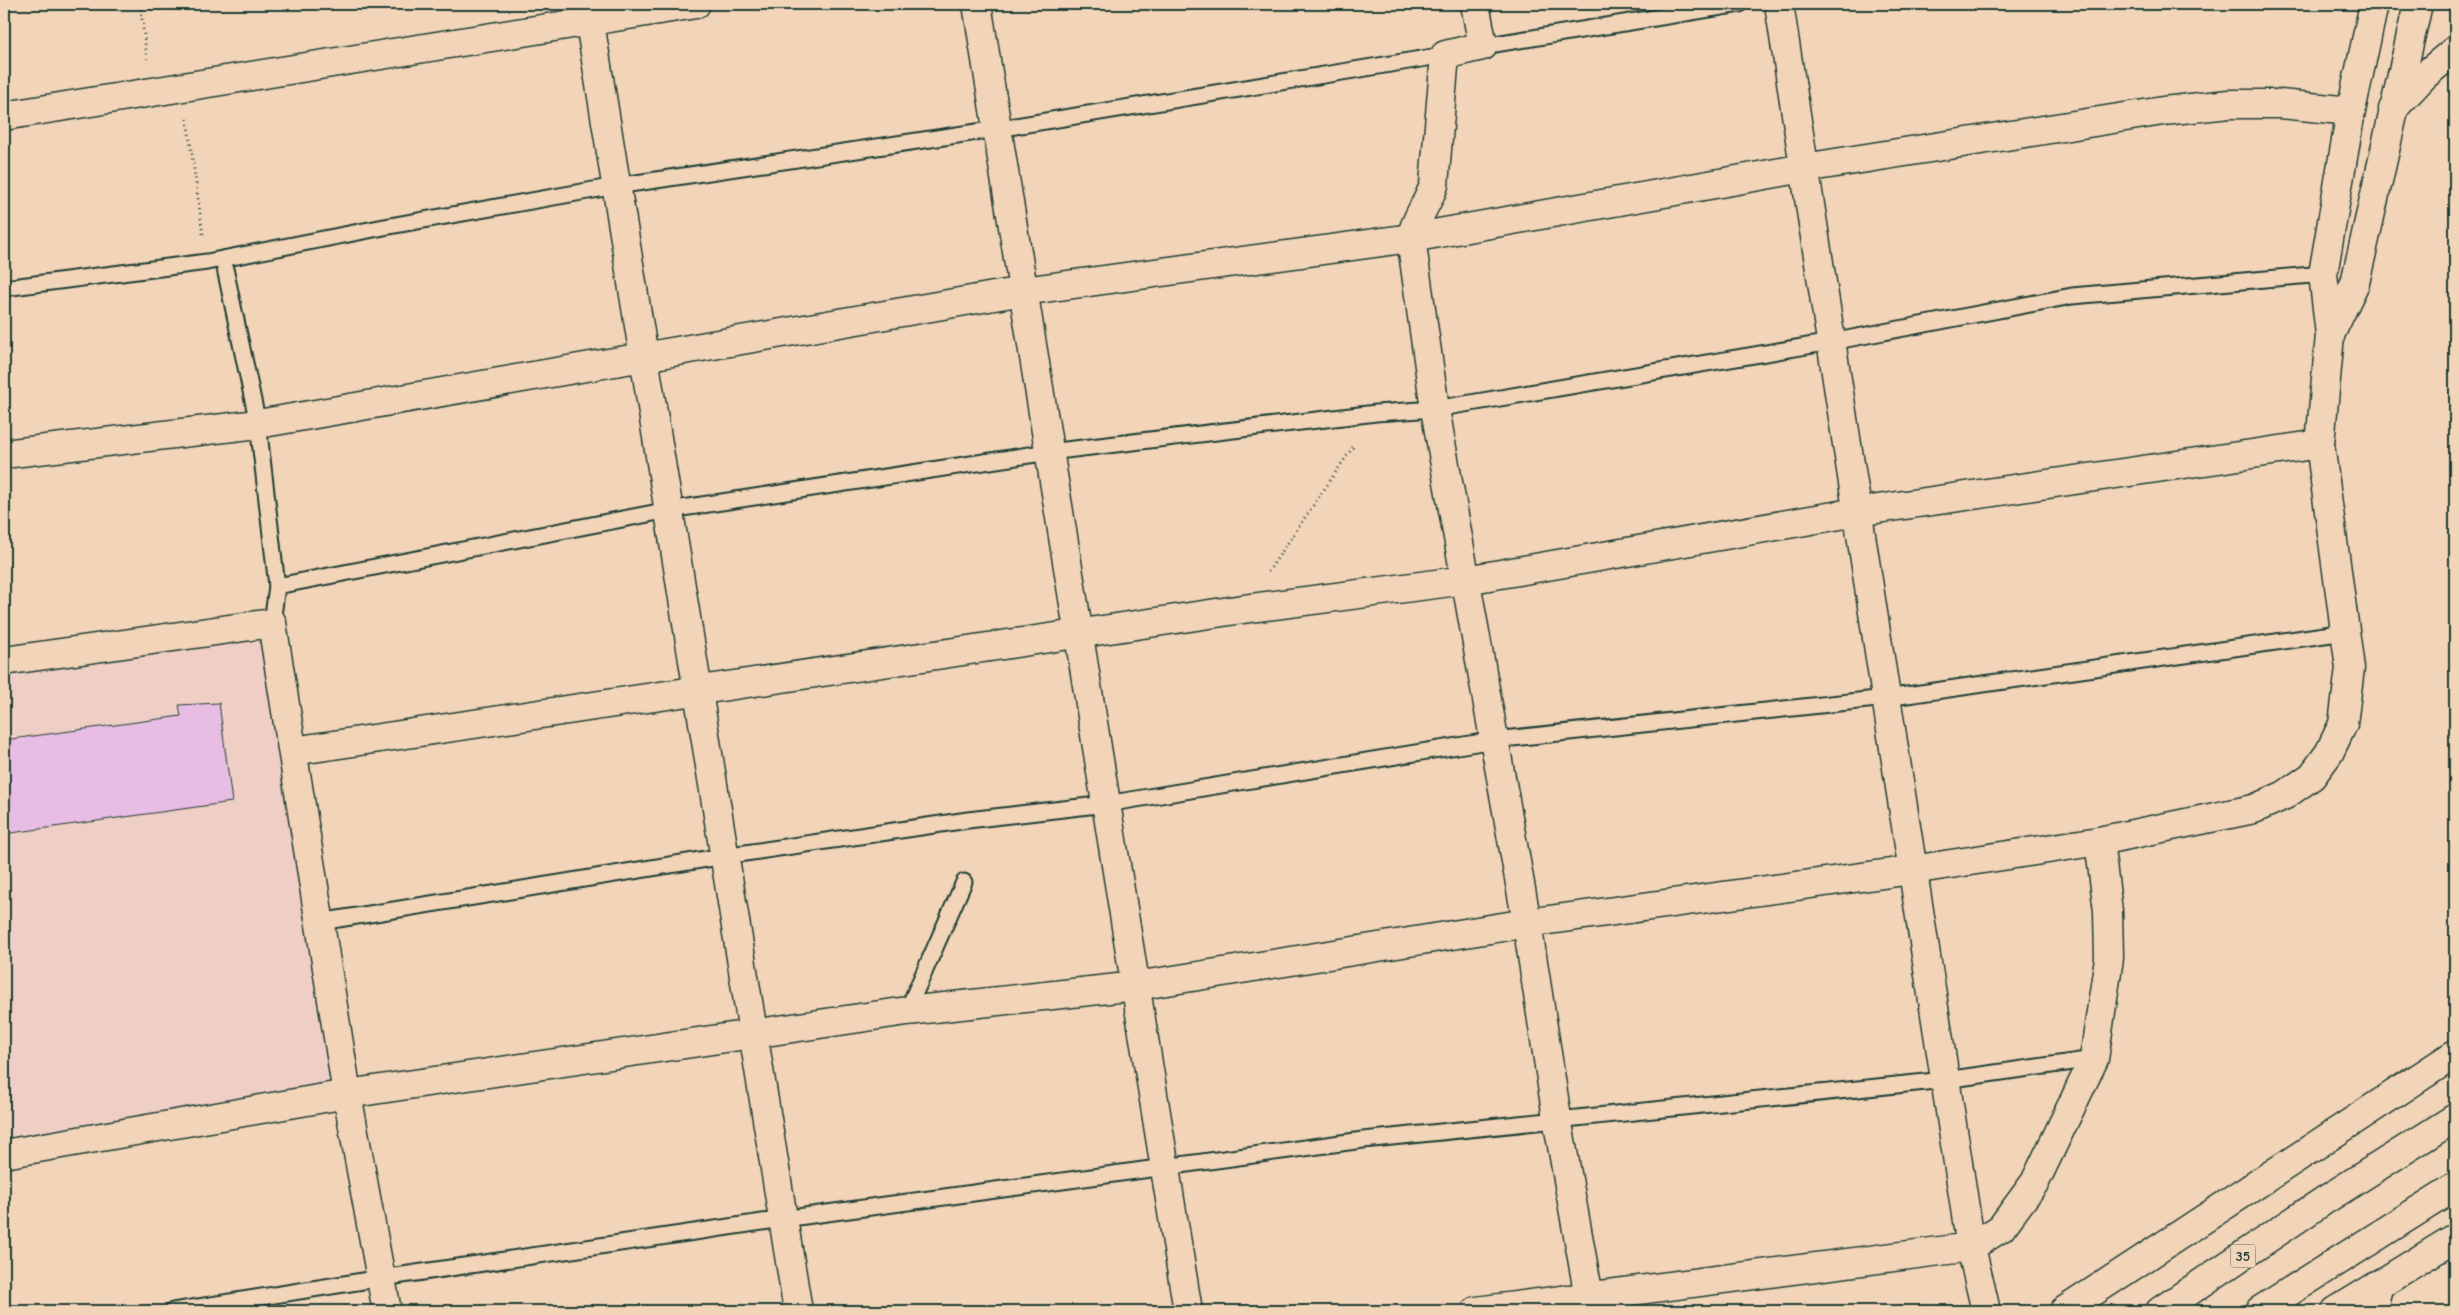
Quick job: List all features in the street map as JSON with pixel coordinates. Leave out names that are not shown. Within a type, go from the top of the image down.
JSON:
[{"type":"main road","points":[[4,116],[182,87],[588,12],[696,4]]},
{"type":"main road","points":[[977,4],[1188,1311]]},
{"type":"main road","points":[[1475,4],[1483,46],[1445,55],[1434,185],[1429,200],[1413,227],[1410,238],[1435,409],[1527,923],[1557,1118],[1588,1296]]},
{"type":"main road","points":[[1779,4],[1971,1247],[1986,1311]]},
{"type":"main road","points":[[4,1154],[347,1094],[754,1036],[907,1011],[1136,986],[1527,923],[1912,870],[2099,841],[2254,809],[2285,795],[2312,776],[2329,754],[2343,724],[2350,668],[2320,444],[2330,335],[2323,274],[2351,111],[2374,4]]},
{"type":"main road","points":[[2330,335],[2355,283],[2418,4]]},
{"type":"main road","points":[[588,12],[798,1311]]},
{"type":"main road","points":[[2393,109],[2425,75],[2455,50]]},
{"type":"main road","points":[[4,454],[258,424],[1023,291],[1410,238],[1804,168],[2163,111],[2229,104],[2280,104],[2351,111]]},
{"type":"main road","points":[[293,751],[698,692],[1078,633],[1466,580],[1857,512],[2320,444]]},
{"type":"main road","points":[[4,661],[272,624],[347,1094],[387,1311]]},
{"type":"main road","points":[[1476,1311],[1971,1247],[2001,1228],[2035,1182],[2094,1059],[2109,958],[2108,911],[2099,841]]},
{"type":"main road","points":[[2064,1311],[2455,1054]]},
{"type":"main road","name":"35","points":[[2160,1311],[2325,1200],[2455,1118]]},
{"type":"main road","points":[[2259,1311],[2455,1187]]},
{"type":"main road","points":[[2336,1311],[2455,1238]]},
{"type":"main road","points":[[2372,1311],[2379,1284]]},
{"type":"lane","points":[[1483,46],[1740,4]]},
{"type":"lane","points":[[4,288],[206,262],[384,226],[616,186],[997,129],[1445,55]]},
{"type":"lane","points":[[222,259],[258,424],[277,586],[272,624]]},
{"type":"lane","points":[[277,586],[669,510],[1049,452],[1376,413],[1435,409],[1831,342],[2072,296],[2323,274]]},
{"type":"lane","points":[[320,922],[725,856],[968,820],[1106,804],[1494,740],[1886,698],[2345,632]]},
{"type":"lane","points":[[907,1011],[964,882]]},
{"type":"lane","points":[[173,1311],[783,1219],[1363,1140],[1557,1118],[1945,1080],[2094,1059]]},
{"type":"path","points":[[140,4],[151,92]]},
{"type":"path","points":[[182,87],[206,262]]},
{"type":"path","points":[[1243,609],[1376,413]]},
{"type":"shaded area","points":[[272,623],[347,1094],[4,1147],[4,668]]},
{"type":"building","points":[[219,703],[232,802],[4,834],[4,740],[181,716],[179,705]]}]
